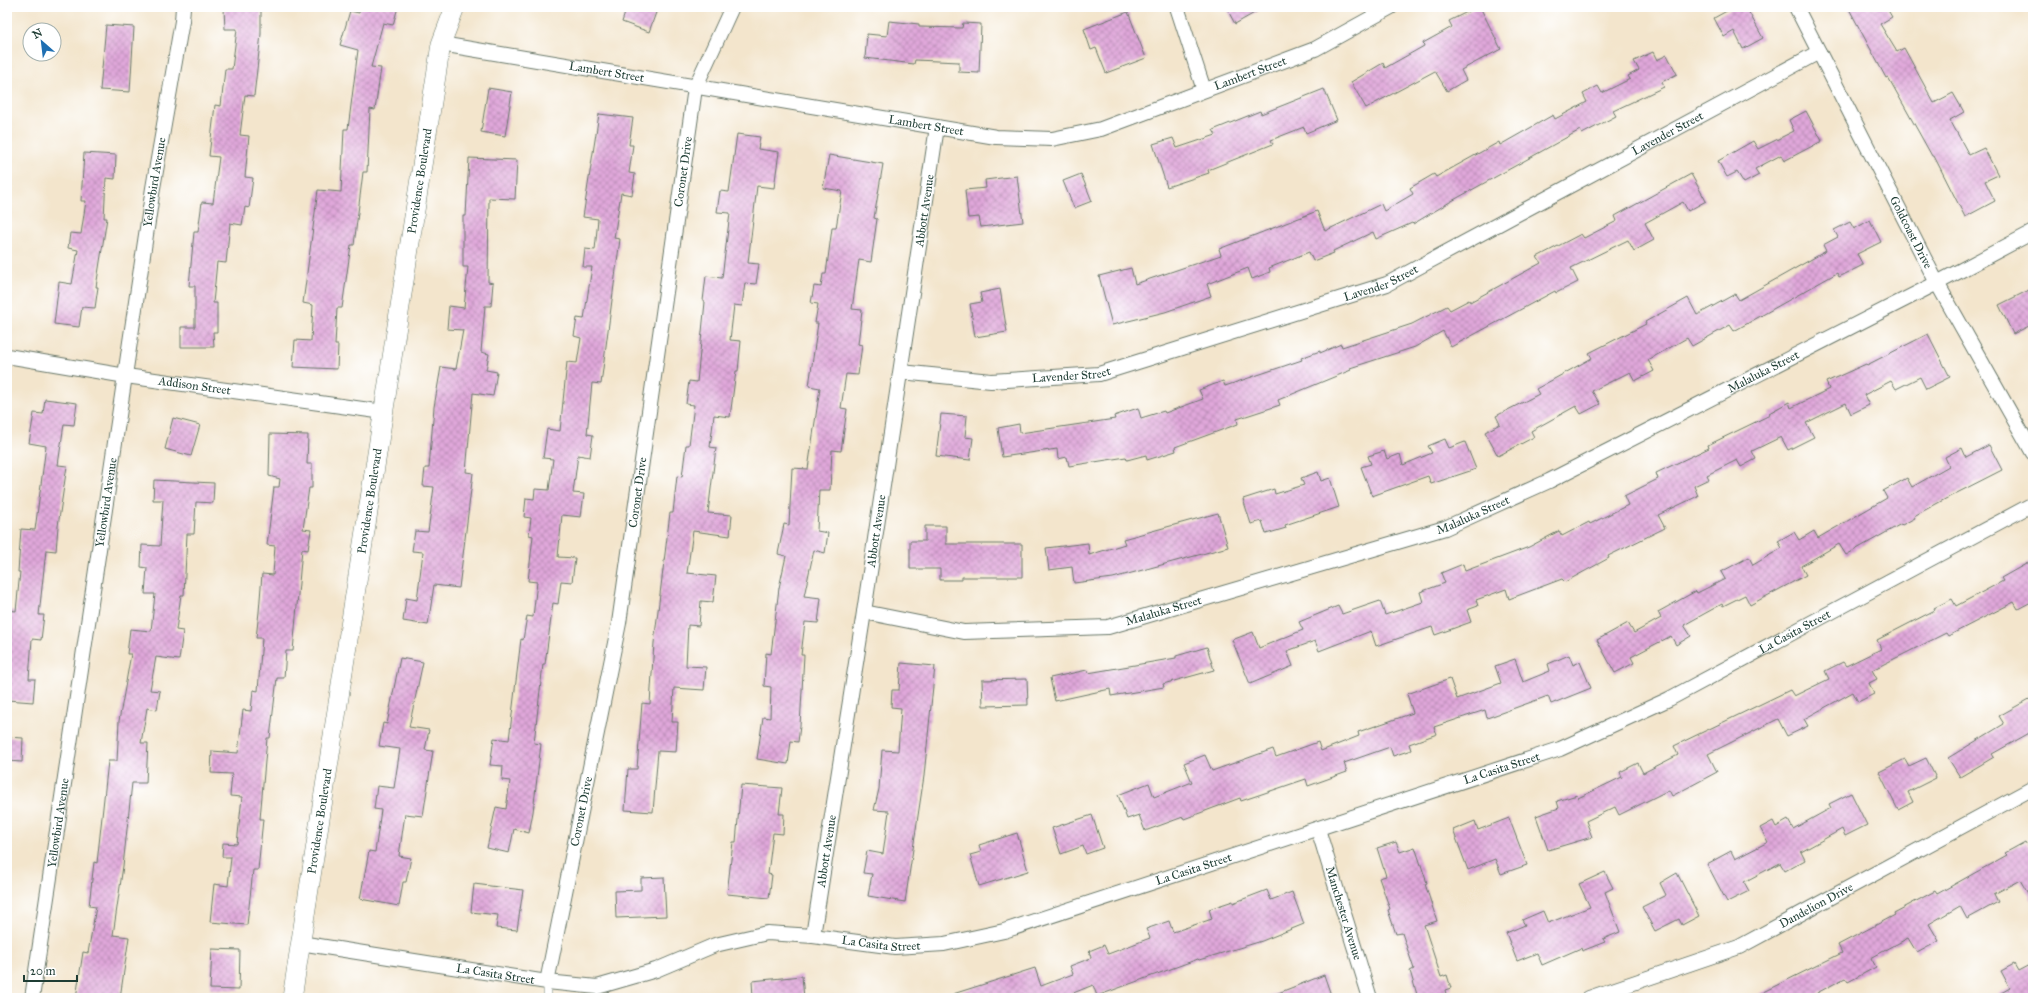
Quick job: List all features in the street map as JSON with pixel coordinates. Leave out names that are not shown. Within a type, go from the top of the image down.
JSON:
[{"type":"main road","name":"Providence Boulevard","points":[[292,998],[441,44],[455,7]]},
{"type":"street","name":"Yellowbird Avenue","points":[[32,998],[153,188],[182,22],[183,7]]},
{"type":"street","name":"Coronet Drive","points":[[547,982],[619,623],[695,88],[732,7]]},
{"type":"street","points":[[1176,7],[1204,90]]},
{"type":"street","name":"Lambert Street","points":[[441,44],[695,88],[996,137],[1052,139],[1101,129],[1315,49],[1391,7]]},
{"type":"street","name":"Goldcoast Drive","points":[[1796,7],[1937,283],[2033,453]]},
{"type":"street","name":"Lavender Street","points":[[901,372],[991,381],[1100,374],[1387,284],[1819,52]]},
{"type":"street","name":"Abbott Avenue","points":[[813,936],[901,372],[937,127]]},
{"type":"street","name":"Malaluka Street","points":[[864,612],[964,632],[1108,627],[1445,528],[1549,481],[1937,283],[2033,232]]},
{"type":"street","name":"Addison Street","points":[[7,356],[126,376],[384,412]]},
{"type":"street","name":"La Casita Street","points":[[300,943],[547,982],[597,987],[656,970],[715,945],[767,933],[813,936],[895,947],[944,944],[1004,931],[1560,749],[1669,699],[2033,504]]},
{"type":"street","name":"Dandelion Drive","points":[[1589,998],[1739,947],[2033,788]]},
{"type":"street","name":"Manchester Avenue","points":[[1318,829],[1370,998]]},
{"type":"lane","points":[[547,982],[547,998]]},
{"type":"building","points":[[261,7],[261,34],[254,96],[245,95],[240,135],[249,136],[245,177],[253,178],[249,208],[245,207],[242,225],[230,223],[226,263],[217,262],[213,303],[217,303],[217,332],[213,332],[214,347],[181,347],[181,327],[195,327],[195,286],[189,286],[194,232],[198,232],[202,202],[213,203],[219,157],[209,156],[215,105],[221,106],[225,69],[232,69],[237,29],[225,29],[224,9]]},
{"type":"building","points":[[360,7],[398,7],[393,25],[383,23],[371,67],[381,68],[375,110],[370,109],[367,172],[363,172],[354,245],[351,245],[342,308],[337,308],[335,345],[338,345],[337,369],[293,367],[295,340],[311,341],[313,305],[303,303],[318,190],[341,192],[344,129],[348,129],[358,50],[340,45],[350,11],[359,13]]},
{"type":"building","points":[[627,7],[658,7],[649,32],[622,22]]},
{"type":"building","points":[[1226,7],[1265,7],[1235,24]]},
{"type":"building","points":[[1477,7],[1480,7],[1501,49],[1461,70],[1466,80],[1447,91],[1435,71],[1366,108],[1351,82],[1383,63],[1385,68],[1424,46],[1423,43],[1452,27],[1449,21]]},
{"type":"building","points":[[1734,7],[1746,7],[1763,38],[1743,49],[1734,31],[1724,37],[1714,18]]},
{"type":"building","points":[[1848,7],[1886,7],[1892,17],[1880,24],[1897,52],[1904,48],[1934,103],[1953,93],[1964,112],[1950,120],[1969,155],[1984,148],[1998,175],[1985,181],[1995,201],[1965,217],[1934,156],[1932,156],[1888,77],[1886,78]]},
{"type":"building","points":[[1128,12],[1146,58],[1106,73],[1096,48],[1091,50],[1084,29]]},
{"type":"building","points":[[889,21],[919,24],[919,27],[962,28],[963,23],[981,24],[979,73],[959,72],[959,62],[915,60],[914,64],[865,58],[867,34],[887,36]]},
{"type":"building","points":[[106,25],[134,27],[130,92],[100,90]]},
{"type":"building","points":[[1653,52],[1657,60],[1667,55],[1677,74],[1662,82],[1664,87],[1613,111],[1616,116],[1582,134],[1580,130],[1413,224],[1412,223],[1376,239],[1373,232],[1333,251],[1334,253],[1313,261],[1309,252],[1269,268],[1270,272],[1252,279],[1248,268],[1207,284],[1211,296],[1165,312],[1112,325],[1099,276],[1131,268],[1135,284],[1221,255],[1219,249],[1317,211],[1325,231],[1381,204],[1384,211],[1413,194],[1410,188],[1434,174],[1436,177],[1499,142],[1500,145],[1553,115],[1555,119],[1587,102],[1583,94],[1598,86],[1602,93],[1630,79],[1628,76],[1639,70],[1634,61]]},
{"type":"building","points":[[488,88],[512,92],[505,136],[481,132]]},
{"type":"building","points":[[1324,89],[1337,120],[1306,133],[1304,127],[1271,140],[1273,144],[1208,170],[1209,173],[1167,187],[1153,144],[1173,138],[1177,148],[1216,135],[1213,130],[1260,111],[1261,114]]},
{"type":"building","points":[[1806,111],[1822,141],[1784,161],[1781,155],[1755,169],[1759,175],[1744,183],[1737,172],[1727,177],[1718,161],[1753,141],[1758,149],[1794,131],[1789,120]]},
{"type":"building","points":[[599,114],[633,118],[629,145],[633,145],[629,173],[635,174],[632,195],[621,193],[614,238],[620,239],[601,384],[592,383],[587,434],[593,435],[590,457],[578,455],[573,493],[584,494],[581,517],[562,515],[558,557],[575,558],[572,582],[561,581],[558,604],[553,603],[545,664],[543,664],[534,743],[541,744],[533,812],[529,833],[514,829],[509,853],[487,848],[496,807],[506,809],[510,781],[502,780],[503,766],[490,765],[494,738],[509,740],[521,639],[523,640],[527,616],[533,617],[537,582],[528,581],[533,536],[529,535],[531,518],[524,517],[526,498],[534,499],[535,489],[549,490],[553,459],[543,458],[547,429],[560,431],[567,362],[577,363],[581,338],[574,336],[577,318],[584,319],[592,267],[583,267],[585,249],[595,250],[598,219],[583,217]]},
{"type":"building","points":[[737,134],[760,137],[758,149],[779,152],[774,188],[757,186],[748,263],[759,264],[756,284],[745,283],[742,306],[734,305],[730,340],[741,341],[738,371],[736,371],[730,417],[714,415],[710,447],[716,448],[708,513],[732,515],[730,536],[693,531],[687,573],[716,576],[713,602],[701,601],[699,626],[688,625],[686,666],[706,667],[704,690],[674,688],[672,722],[678,722],[676,752],[658,751],[653,812],[625,810],[628,769],[637,769],[642,703],[650,704],[654,643],[670,513],[673,513],[677,476],[682,477],[686,445],[689,445],[694,405],[686,404],[689,381],[697,382],[705,302],[703,301],[706,276],[722,278],[730,213],[717,212],[720,191],[729,192]]},
{"type":"building","points":[[84,153],[116,155],[115,179],[106,178],[104,218],[107,218],[96,287],[98,287],[95,308],[82,307],[79,327],[54,324],[59,282],[72,284],[78,250],[68,248],[70,233],[81,234],[86,201],[81,201]]},
{"type":"building","points":[[829,155],[883,164],[874,218],[877,219],[871,262],[859,260],[852,309],[862,310],[858,344],[862,345],[858,375],[846,374],[841,408],[847,409],[841,451],[832,450],[830,490],[819,490],[817,531],[828,533],[825,553],[814,550],[804,596],[821,598],[818,623],[805,622],[801,655],[804,655],[800,726],[798,742],[791,741],[788,764],[757,759],[763,717],[770,718],[771,687],[764,686],[766,653],[771,654],[779,588],[786,556],[778,554],[784,524],[789,525],[792,468],[808,469],[820,388],[809,386],[818,323],[815,323],[818,304],[811,303],[814,286],[821,287],[823,274],[826,274],[832,228],[836,228],[842,191],[823,188]]},
{"type":"building","points":[[469,158],[517,160],[515,199],[489,198],[488,282],[493,283],[491,306],[485,306],[481,352],[489,354],[486,370],[497,372],[493,396],[473,393],[466,472],[473,473],[459,588],[434,585],[428,625],[403,621],[406,598],[417,600],[423,552],[412,551],[415,531],[428,532],[434,487],[423,486],[425,468],[429,468],[434,407],[441,367],[456,369],[463,330],[447,329],[449,306],[464,308],[468,267],[463,267],[463,216],[466,216]]},
{"type":"building","points":[[1081,174],[1092,201],[1074,208],[1063,181]]},
{"type":"building","points":[[1691,174],[1706,201],[1688,211],[1683,202],[1645,223],[1654,240],[1634,251],[1628,240],[1571,268],[1578,282],[1556,293],[1555,291],[1451,347],[1443,331],[1415,347],[1350,368],[1351,370],[1278,400],[1280,405],[1237,419],[1238,424],[1175,447],[1176,451],[1147,460],[1146,455],[1127,460],[1126,457],[1069,466],[1067,457],[1058,459],[1057,449],[1002,457],[998,428],[1019,424],[1020,433],[1115,419],[1114,416],[1138,408],[1141,418],[1164,411],[1165,413],[1203,399],[1199,390],[1223,381],[1225,386],[1302,360],[1301,358],[1320,351],[1320,353],[1341,344],[1342,347],[1412,324],[1447,306],[1450,310],[1469,300],[1470,302],[1541,263],[1537,257],[1581,234],[1584,238],[1617,221],[1615,216]]},
{"type":"building","points":[[1017,176],[1023,222],[981,227],[979,217],[968,218],[965,190],[986,188],[985,180]]},
{"type":"building","points":[[1870,220],[1881,242],[1857,254],[1863,265],[1839,277],[1837,273],[1734,331],[1730,325],[1692,346],[1687,338],[1648,360],[1654,371],[1635,381],[1630,372],[1592,391],[1600,404],[1581,414],[1576,406],[1531,431],[1534,437],[1498,456],[1485,432],[1500,424],[1496,416],[1539,394],[1536,389],[1592,358],[1589,353],[1646,324],[1645,322],[1688,298],[1697,315],[1735,294],[1739,300],[1826,251],[1823,245],[1838,237],[1834,230],[1850,222],[1854,229]]},
{"type":"building","points":[[2033,288],[2033,324],[2013,334],[1999,305]]},
{"type":"building","points":[[1000,289],[1007,332],[975,337],[970,304],[982,302],[980,293]]},
{"type":"building","points":[[1928,334],[1950,377],[1926,389],[1920,377],[1896,389],[1891,381],[1864,395],[1869,405],[1851,414],[1846,403],[1806,423],[1814,437],[1788,450],[1781,437],[1752,451],[1756,459],[1741,467],[1737,460],[1707,475],[1709,479],[1694,486],[1698,496],[1658,515],[1665,528],[1608,556],[1609,558],[1565,582],[1562,579],[1509,599],[1506,589],[1476,600],[1478,606],[1467,610],[1471,622],[1435,635],[1432,627],[1376,646],[1371,631],[1319,651],[1315,641],[1287,651],[1293,666],[1250,684],[1232,640],[1253,632],[1259,648],[1303,630],[1299,622],[1338,606],[1342,614],[1380,601],[1385,615],[1423,602],[1420,592],[1445,583],[1441,573],[1463,564],[1465,571],[1529,547],[1559,531],[1562,536],[1589,522],[1590,524],[1628,505],[1624,496],[1658,479],[1656,473],[1709,448],[1708,445],[1770,415],[1769,413],[1789,402],[1791,408],[1829,389],[1826,382],[1866,364],[1867,365]]},
{"type":"building","points":[[45,399],[77,403],[74,425],[64,424],[58,465],[67,466],[58,526],[56,551],[46,550],[39,615],[44,615],[41,640],[32,639],[29,679],[35,679],[33,702],[7,700],[10,637],[7,636],[7,610],[16,611],[20,572],[18,572],[21,529],[35,530],[46,446],[29,443],[34,413],[43,414]]},
{"type":"building","points":[[941,414],[967,416],[965,437],[973,438],[970,460],[936,456]]},
{"type":"building","points":[[173,418],[200,425],[191,456],[165,449]]},
{"type":"building","points":[[270,434],[308,435],[307,464],[312,464],[312,488],[309,488],[303,529],[311,530],[308,550],[302,549],[293,651],[286,651],[284,678],[277,678],[270,738],[267,738],[260,819],[263,819],[258,870],[253,870],[247,925],[210,922],[214,884],[228,886],[231,857],[222,857],[223,843],[237,844],[242,797],[230,796],[232,774],[211,773],[212,751],[238,753],[243,710],[251,711],[253,690],[258,691],[262,638],[256,638],[262,574],[273,575],[275,546],[267,545],[274,487],[279,487],[280,479],[269,476]]},
{"type":"building","points":[[1445,439],[1449,448],[1465,442],[1476,469],[1431,484],[1428,476],[1372,496],[1361,467],[1371,464],[1368,456],[1384,451],[1387,459],[1400,454],[1403,465],[1432,453],[1428,446]]},
{"type":"building","points":[[1989,445],[2002,470],[1914,516],[1915,518],[1902,525],[1901,524],[1846,555],[1839,544],[1801,566],[1806,575],[1750,605],[1745,595],[1723,606],[1722,604],[1684,625],[1691,636],[1676,645],[1671,636],[1631,657],[1634,663],[1615,673],[1597,640],[1628,623],[1634,633],[1661,618],[1658,612],[1696,591],[1697,593],[1725,579],[1721,572],[1749,557],[1753,565],[1782,548],[1778,541],[1794,532],[1799,540],[1814,531],[1818,538],[1887,498],[1883,491],[1907,478],[1912,487],[1949,466],[1945,457],[1962,448],[1966,457]]},
{"type":"building","points":[[1318,472],[1321,481],[1330,478],[1339,507],[1285,525],[1286,528],[1266,534],[1262,521],[1251,524],[1243,499],[1274,489],[1275,494],[1304,485],[1301,478]]},
{"type":"building","points":[[154,480],[214,483],[213,503],[196,502],[194,534],[187,534],[184,595],[181,595],[176,630],[183,631],[179,660],[156,657],[150,690],[160,691],[157,710],[147,708],[141,743],[148,743],[146,783],[132,783],[123,866],[113,935],[129,937],[120,998],[76,998],[83,952],[88,953],[96,907],[89,906],[94,862],[97,863],[108,761],[117,761],[119,721],[131,654],[127,654],[130,629],[151,631],[155,594],[145,594],[147,568],[141,567],[142,545],[160,546],[163,500],[153,500]]},
{"type":"building","points":[[1218,513],[1228,547],[1113,578],[1074,583],[1072,567],[1049,570],[1046,548],[1088,543],[1089,555],[1125,544],[1123,539]]},
{"type":"building","points":[[925,526],[946,526],[946,544],[1022,544],[1022,577],[962,577],[962,580],[940,580],[940,569],[910,569],[910,541],[925,541]]},
{"type":"building","points":[[2033,560],[2033,601],[2018,609],[2014,602],[1948,636],[1946,633],[1872,670],[1877,679],[1869,683],[1874,694],[1858,702],[1853,692],[1804,719],[1808,726],[1787,736],[1778,719],[1708,754],[1717,772],[1672,796],[1669,790],[1619,815],[1615,807],[1586,821],[1592,837],[1548,850],[1536,816],[1559,808],[1557,801],[1577,795],[1578,798],[1622,777],[1620,772],[1638,763],[1643,773],[1678,755],[1674,746],[1790,690],[1794,696],[1829,679],[1825,671],[1843,662],[1846,666],[1881,649],[1877,640],[1935,610],[1934,608],[1952,599],[1956,606],[2003,581],[2001,578]]},
{"type":"building","points":[[1207,647],[1214,670],[1163,684],[1164,687],[1111,696],[1110,689],[1055,701],[1050,678],[1087,670],[1088,673],[1176,658],[1176,656]]},
{"type":"building","points":[[1569,655],[1573,665],[1580,662],[1591,688],[1551,704],[1548,696],[1487,718],[1485,710],[1434,727],[1437,734],[1409,744],[1411,750],[1393,756],[1390,747],[1344,763],[1347,772],[1308,786],[1306,779],[1241,801],[1240,798],[1184,819],[1183,817],[1145,831],[1139,815],[1127,819],[1118,795],[1149,783],[1154,797],[1192,782],[1184,763],[1205,755],[1212,771],[1273,749],[1276,757],[1318,742],[1321,751],[1359,736],[1358,732],[1413,713],[1407,694],[1450,679],[1457,699],[1501,683],[1495,666],[1515,659],[1523,682],[1550,671],[1548,664]]},
{"type":"building","points":[[400,658],[423,662],[409,727],[429,730],[425,750],[433,751],[423,816],[405,814],[399,856],[411,858],[406,882],[403,882],[399,906],[360,899],[369,851],[375,852],[381,810],[374,809],[377,786],[394,788],[400,749],[379,746],[383,723],[387,724]]},
{"type":"building","points":[[901,663],[935,666],[924,776],[905,902],[868,896],[872,874],[863,873],[867,851],[883,854],[889,811],[874,810],[879,789],[882,750],[898,751],[901,708],[891,707],[892,690],[899,690]]},
{"type":"building","points":[[1027,679],[1028,705],[983,706],[982,680]]},
{"type":"building","points":[[2033,697],[2033,731],[1992,754],[1994,757],[1960,777],[1948,758],[2004,724],[1999,716]]},
{"type":"building","points":[[7,737],[23,738],[22,762],[7,761]]},
{"type":"building","points":[[1926,758],[1936,778],[1908,792],[1913,802],[1898,810],[1879,772],[1905,759],[1909,766]]},
{"type":"building","points":[[741,785],[782,788],[779,814],[784,814],[783,834],[773,833],[768,874],[772,875],[769,898],[727,894],[733,842],[736,842]]},
{"type":"building","points":[[1851,793],[1867,825],[1845,836],[1842,829],[1801,852],[1805,860],[1785,871],[1780,863],[1744,882],[1749,891],[1727,902],[1707,864],[1731,851],[1735,859],[1768,842],[1760,828],[1773,821],[1776,827],[1788,820],[1793,829],[1831,808],[1829,804]]},
{"type":"building","points":[[1092,815],[1103,848],[1086,854],[1083,846],[1061,854],[1052,828]]},
{"type":"building","points":[[1509,818],[1527,865],[1501,874],[1495,859],[1468,870],[1453,830],[1475,821],[1478,830]]},
{"type":"building","points":[[1017,833],[1028,871],[979,886],[970,855],[981,852],[979,845]]},
{"type":"building","points":[[1396,842],[1400,852],[1415,847],[1427,883],[1425,884],[1437,921],[1424,925],[1441,977],[1447,975],[1451,988],[1445,990],[1447,998],[1418,998],[1410,971],[1414,969],[1402,933],[1396,934],[1388,910],[1390,909],[1379,878],[1386,876],[1377,848]]},
{"type":"building","points":[[2025,842],[2028,847],[2033,844],[2033,902],[2020,880],[1994,894],[1998,902],[1967,919],[1960,906],[1929,924],[1939,941],[1917,953],[1908,938],[1871,958],[1876,967],[1848,982],[1845,978],[1817,993],[1819,998],[1751,998],[1842,953],[1838,945],[1895,915],[1894,913],[1935,891],[1937,894],[2007,855],[2005,853]]},
{"type":"building","points":[[1605,872],[1613,888],[1605,892],[1620,932],[1603,939],[1605,942],[1582,951],[1581,948],[1542,965],[1537,953],[1517,961],[1506,933],[1525,925],[1522,920],[1543,911],[1548,923],[1590,907],[1579,884]]},
{"type":"building","points":[[1677,873],[1699,916],[1682,925],[1679,919],[1655,931],[1642,907],[1666,895],[1660,883]]},
{"type":"building","points":[[664,877],[666,916],[616,918],[615,891],[641,890],[641,878]]},
{"type":"building","points":[[474,884],[523,890],[517,930],[496,928],[498,915],[471,912]]},
{"type":"building","points":[[1267,890],[1271,900],[1292,892],[1304,924],[1262,941],[1199,960],[1198,959],[1097,996],[1093,985],[1061,998],[954,998],[953,994],[1035,968],[1041,986],[1073,974],[1070,966],[1091,958],[1089,951],[1104,945],[1108,954],[1150,938],[1146,929],[1169,921],[1173,932],[1212,919],[1209,909],[1233,901],[1233,903]]},
{"type":"building","points":[[212,949],[240,950],[239,990],[210,989]]},
{"type":"building","points":[[2033,963],[2033,998],[1992,998],[2010,988],[2001,971],[2014,964],[2018,971]]},
{"type":"building","points":[[1324,975],[1332,998],[1268,998],[1268,997]]},
{"type":"building","points":[[802,976],[804,998],[753,998],[752,981]]}]
